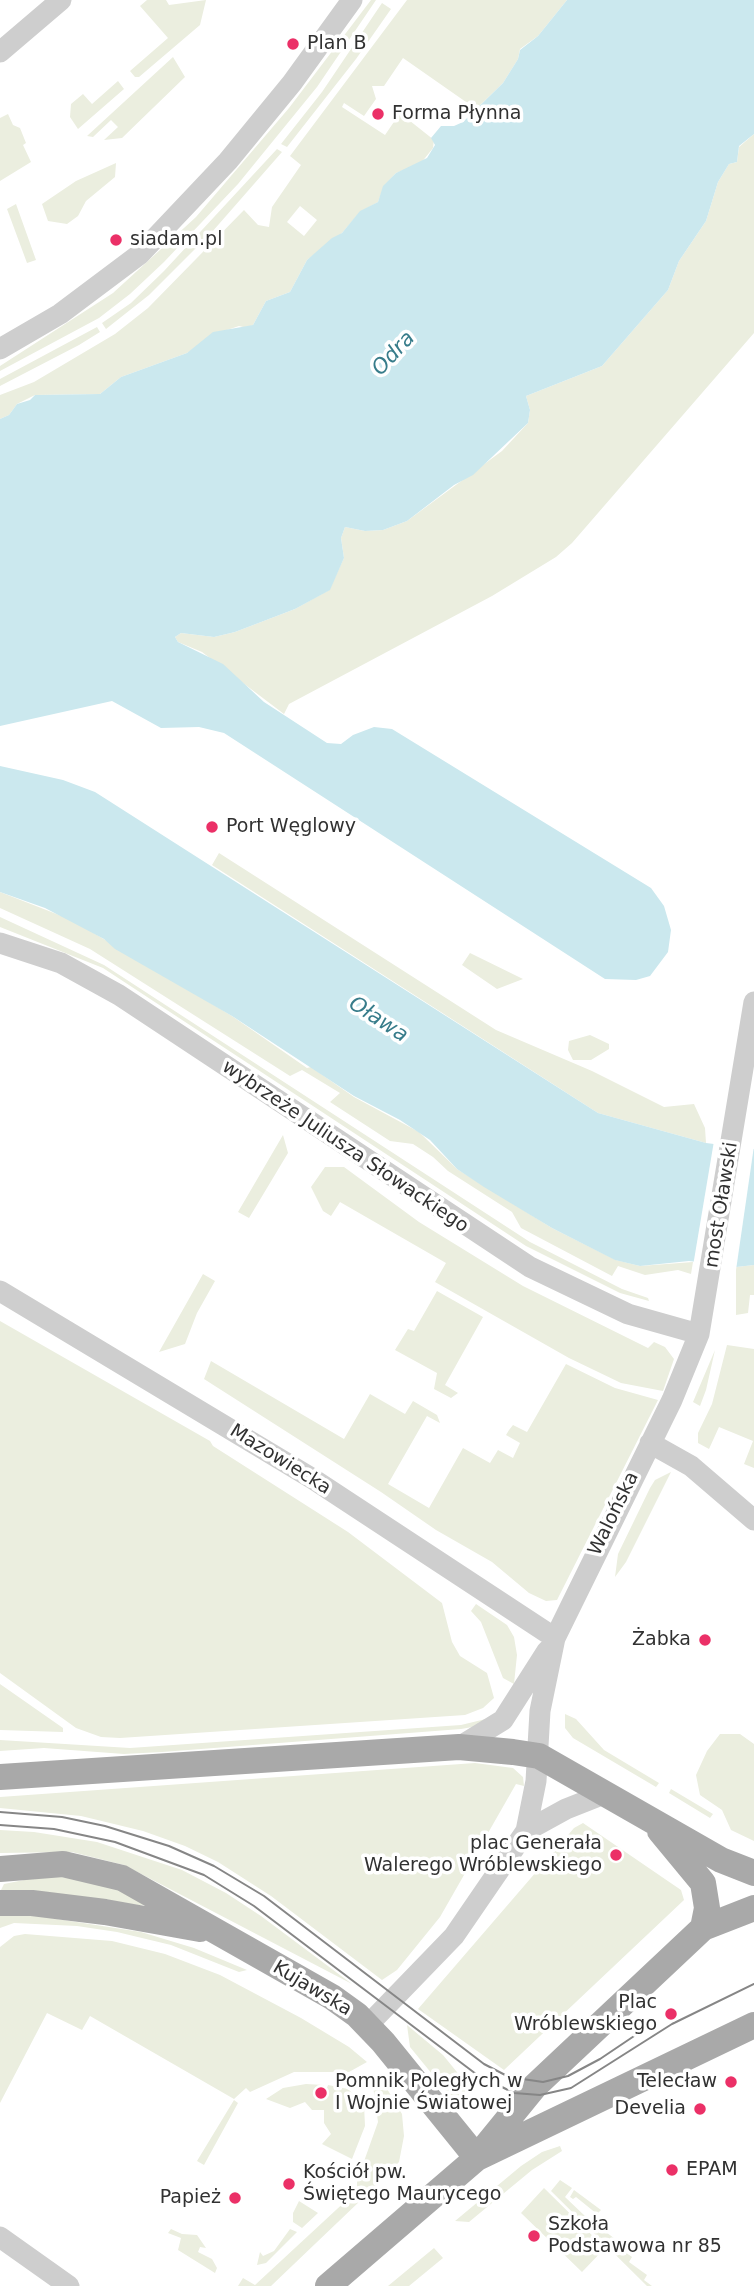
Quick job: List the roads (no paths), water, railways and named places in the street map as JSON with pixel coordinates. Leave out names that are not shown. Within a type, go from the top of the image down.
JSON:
[{"type":"main road","points":[[0,1777],[459,1747],[539,1756],[721,1860],[754,1873]]},
{"type":"main road","points":[[654,1822],[703,1883],[707,1908],[703,1928]]},
{"type":"main road","name":"Kujawska","points":[[0,1869],[53,1864],[100,1871],[135,1884],[332,1997],[367,2026],[402,2064],[477,2158]]},
{"type":"main road","points":[[0,1903],[32,1903],[105,1912],[216,1932]]},
{"type":"main road","points":[[328,2286],[477,2158],[535,2086],[703,1928],[754,1908]]},
{"type":"main road","points":[[477,2158],[754,2025]]},
{"type":"street","points":[[0,52],[61,0]]},
{"type":"street","points":[[0,349],[60,314],[140,254],[228,161],[352,0]]},
{"type":"street","name":"wybrzeże Juliusza Słowackiego","points":[[0,943],[61,963],[119,995],[530,1267],[628,1314],[699,1334]]},
{"type":"street","name":"most Oławski","points":[[710,1278],[754,1002]]},
{"type":"street","name":"Walońska","points":[[539,1756],[540,1711],[555,1637],[684,1375],[699,1334],[710,1278]]},
{"type":"street","name":"Mazowiecka","points":[[0,1291],[313,1479],[555,1637]]},
{"type":"street","points":[[650,1443],[691,1466],[754,1520]]},
{"type":"street","points":[[459,1747],[494,1728],[510,1712],[555,1637]]},
{"type":"street","points":[[367,2026],[454,1936],[526,1831],[539,1756]]},
{"type":"street","points":[[526,1831],[604,1794]]},
{"type":"street","points":[[0,2237],[69,2286]]},
{"type":"water","name":"Odra","points":[[567,0],[754,0],[754,134],[739,146],[737,162],[729,164],[718,182],[706,221],[679,261],[668,290],[602,366],[526,396],[530,410],[528,423],[473,475],[454,485],[407,521],[383,530],[365,531],[345,527],[341,538],[344,558],[330,590],[295,609],[235,632],[214,637],[181,633],[175,637],[178,642],[223,664],[264,702],[327,743],[341,744],[353,735],[374,727],[392,729],[651,888],[664,906],[671,930],[668,952],[650,976],[636,980],[605,979],[224,733],[199,727],[161,728],[112,701],[0,726],[0,419],[9,415],[17,404],[30,400],[35,395],[100,394],[121,377],[187,353],[213,332],[253,325],[266,301],[290,292],[307,260],[332,238],[342,233],[360,211],[378,202],[383,186],[396,173],[427,158],[435,145],[431,138],[441,126],[454,126],[463,122],[503,83],[518,59],[520,50],[538,36]]},
{"type":"water","name":"Oława","points":[[0,766],[63,780],[95,792],[598,1113],[706,1143],[754,1149],[754,1265],[736,1267],[689,1261],[640,1266],[615,1260],[552,1228],[484,1187],[457,1169],[430,1140],[400,1120],[354,1096],[232,1016],[115,949],[104,939],[45,908],[0,892]]},
{"type":"tram line","points":[[0,1812],[62,1817],[105,1826],[169,1846],[214,1866],[264,1896],[484,2064],[509,2077],[543,2082],[568,2076],[600,2059],[649,2026]]},
{"type":"tram line","points":[[0,1825],[54,1829],[115,1842],[204,1875],[254,1906],[476,2074],[514,2093],[540,2095],[571,2088],[672,2024],[754,1984]]},
{"type":"place","name":"Plan B","points":[[293,44]]},
{"type":"place","name":"Forma Płynna","points":[[378,114]]},
{"type":"place","name":"siadam.pl","points":[[116,240]]},
{"type":"place","name":"Port Węglowy","points":[[212,827]]},
{"type":"place","name":"Żabka","points":[[705,1640]]},
{"type":"place","name":"plac Generała Walerego Wróblewskiego","points":[[616,1855]]},
{"type":"place","name":"Plac Wróblewskiego","points":[[671,2014]]},
{"type":"place","name":"Telecław","points":[[731,2082]]},
{"type":"place","name":"Pomnik Poległych w I Wojnie Światowej","points":[[321,2093]]},
{"type":"place","name":"Develia","points":[[700,2109]]},
{"type":"place","name":"EPAM","points":[[672,2170]]},
{"type":"place","name":"Kościół pw. Świętego Maurycego","points":[[289,2184]]},
{"type":"place","name":"Papież","points":[[235,2198]]},
{"type":"place","name":"Szkoła Podstawowa nr 85","points":[[534,2236]]}]
